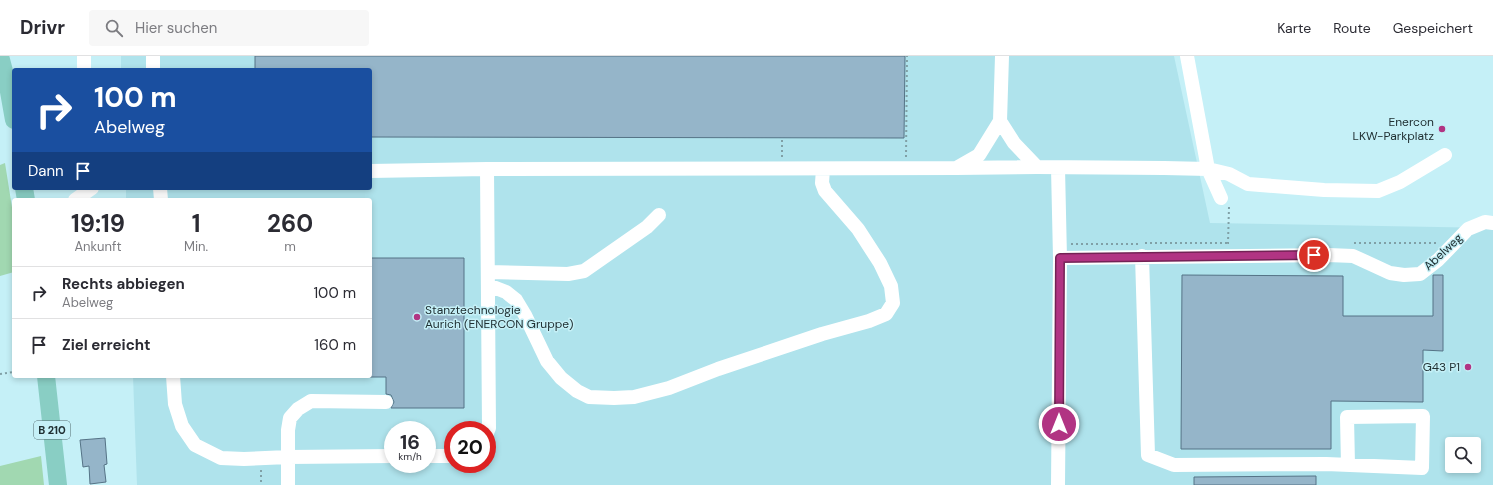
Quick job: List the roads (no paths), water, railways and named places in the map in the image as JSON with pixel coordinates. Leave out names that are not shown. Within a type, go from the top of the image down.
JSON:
[{"type":"main road","points":[[0,56],[12,107]]},
{"type":"main road","name":"B 210","points":[[46,378],[58,485]]},
{"type":"street","points":[[84,56],[84,68]]},
{"type":"street","points":[[153,56],[154,68]]},
{"type":"street","points":[[956,168],[979,155],[1000,121],[1002,56]]},
{"type":"street","points":[[1188,56],[1208,169],[1221,198]]},
{"type":"street","points":[[1000,121],[1014,143],[1037,167]]},
{"type":"street","points":[[372,171],[487,169],[823,169],[1037,167],[1208,169],[1229,174],[1248,184],[1324,190],[1378,191],[1400,182],[1445,156]]},
{"type":"street","points":[[1058,168],[1060,258],[1058,485]]},
{"type":"street","points":[[487,169],[489,421]]},
{"type":"street","points":[[488,278],[516,300],[525,314],[548,361],[556,373],[577,391],[589,397],[614,398],[634,396],[669,388],[718,369],[822,334],[869,321],[886,314],[893,303],[891,286],[880,264],[858,229],[825,192],[822,183],[823,169]]},
{"type":"street","points":[[78,198],[89,190]]},
{"type":"street","points":[[488,278],[568,274],[584,271],[647,227],[659,215]]},
{"type":"street","name":"Abelweg","points":[[1060,258],[1328,254],[1353,256],[1390,274],[1420,274],[1455,243],[1468,229],[1485,222],[1493,222]]},
{"type":"street","points":[[1142,256],[1148,455],[1174,465],[1348,465],[1422,468],[1424,416],[1347,417],[1348,465]]},
{"type":"street","points":[[173,378],[175,404],[182,426],[195,445],[221,458],[384,456]]},
{"type":"street","points":[[288,485],[288,430],[290,418],[298,409],[310,401],[386,402]]},
{"type":"place","name":"Enercon LKW-Parkplatz","points":[[1442,129]]},
{"type":"place","name":"Stanztechnologie Aurich (ENERCON Gruppe)","points":[[417,317]]},
{"type":"place","name":"G43 P1","points":[[1468,367]]}]
